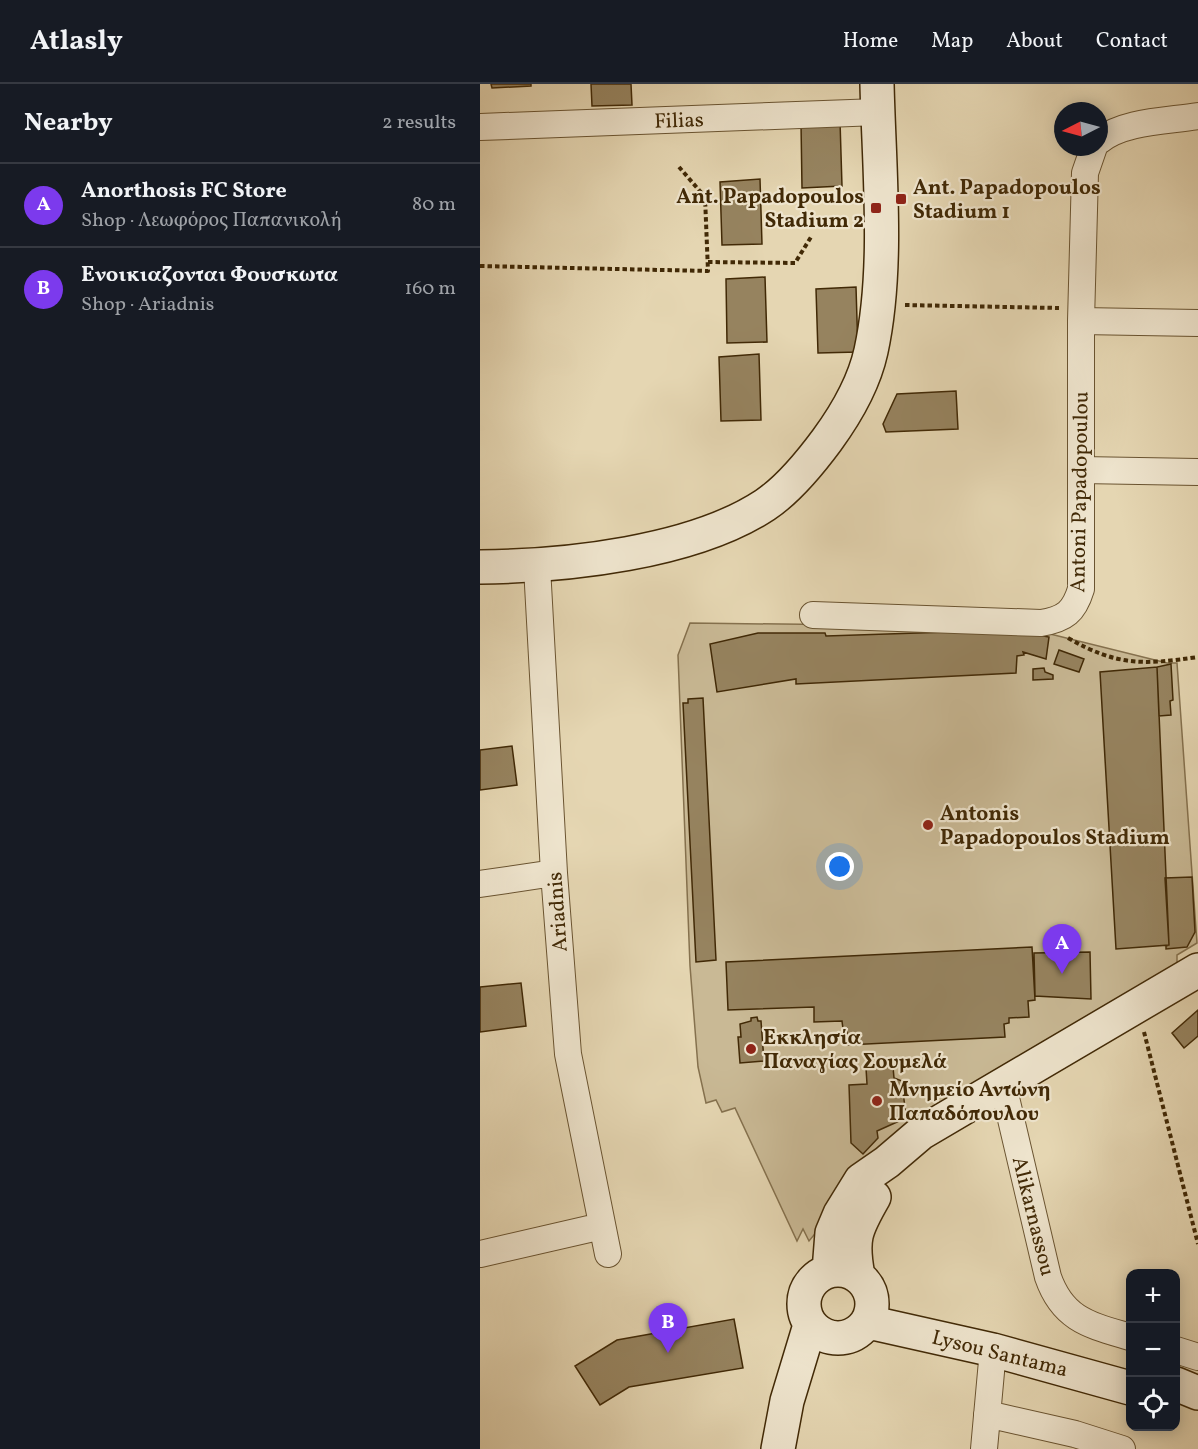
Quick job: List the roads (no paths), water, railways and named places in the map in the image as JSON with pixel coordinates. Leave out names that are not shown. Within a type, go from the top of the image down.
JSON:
[{"type":"street","name":"Filias","points":[[480,127],[878,98]]},
{"type":"street","points":[[480,567],[537,567],[668,544],[714,531],[765,504],[809,464],[846,413],[870,352],[880,284],[878,98]]},
{"type":"street","points":[[1108,136],[1132,127],[1198,116]]},
{"type":"street","name":"Antoni Papadopoulou","points":[[813,615],[1041,623],[1059,620],[1069,614],[1081,589],[1081,315],[1085,173],[1091,156]]},
{"type":"street","points":[[1081,315],[1198,323]]},
{"type":"street","points":[[1081,470],[1198,472]]},
{"type":"street","name":"Ariadnis","points":[[537,567],[554,873],[568,1054],[608,1254]]},
{"type":"street","points":[[480,884],[554,873]]},
{"type":"street","points":[[857,1292],[810,1283],[803,1304],[810,1325],[818,1333],[839,1339],[851,1337],[857,1292],[832,1233],[840,1214],[861,1180],[887,1162],[921,1133],[1198,970]]},
{"type":"street","name":"Alikarnassou","points":[[1003,1085],[1048,1276],[1056,1298],[1072,1315],[1082,1321],[1126,1335]]},
{"type":"street","points":[[480,1254],[602,1226]]},
{"type":"street","name":"Lysou Santama","points":[[857,1292],[993,1350],[1126,1387]]},
{"type":"street","name":"Lysou Santama","points":[[857,1292],[1001,1328],[1126,1366]]},
{"type":"street","points":[[778,1449],[784,1411],[810,1325]]},
{"type":"street","points":[[795,1377],[839,1339]]},
{"type":"street","points":[[984,1449],[993,1350]]},
{"type":"street","points":[[1180,1351],[1198,1357]]},
{"type":"street","points":[[1180,1386],[1198,1393]]},
{"type":"street","points":[[1180,1406],[1198,1413]]},
{"type":"street","points":[[987,1414],[1075,1434],[1122,1449]]},
{"type":"place","name":"Ant. Papadopoulos Stadium 1","points":[[901,199]]},
{"type":"place","name":"Ant. Papadopoulos Stadium 2","points":[[876,208]]},
{"type":"place","name":"Antonis Papadopoulos Stadium","points":[[928,825]]},
{"type":"place","name":"Anorthosis FC Store","points":[[1062,974]]},
{"type":"place","name":"Εκκλησία Παναγίας Σουμελά","points":[[751,1049]]},
{"type":"place","name":"Μνημείο Αντώνη Παπαδόπουλου","points":[[877,1101]]},
{"type":"place","name":"Ενοικιαζονται Φουσκωτα","points":[[668,1353]]}]
